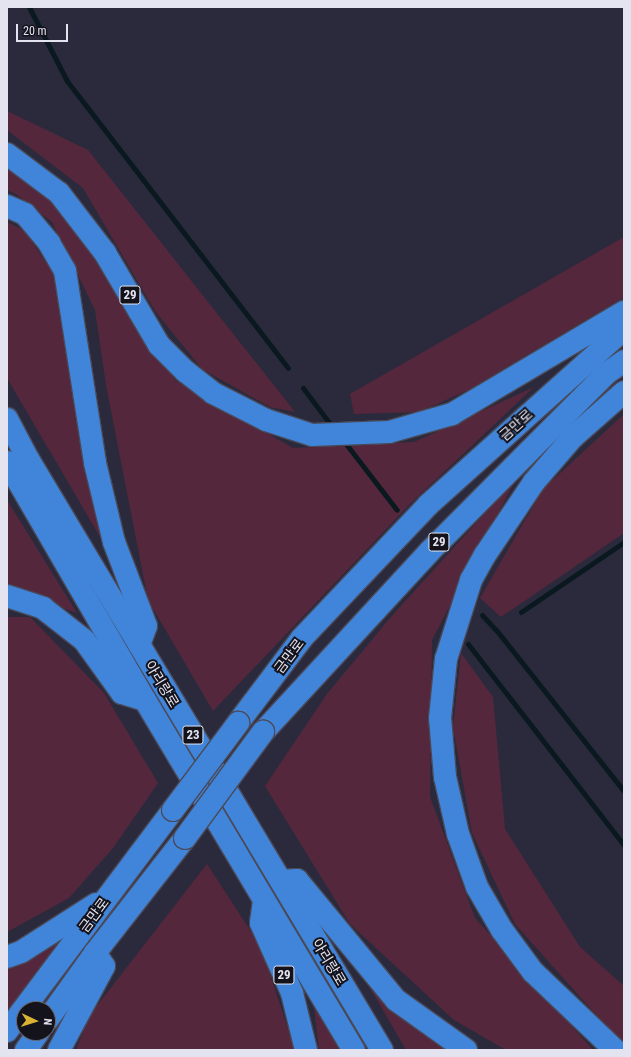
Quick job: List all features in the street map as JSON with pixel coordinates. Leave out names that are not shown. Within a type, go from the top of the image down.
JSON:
[{"type":"highway","name":"29","points":[[7,154],[59,193],[105,253],[159,345],[185,371],[213,394],[266,420],[312,435],[389,432],[452,414],[624,312]]},
{"type":"highway","points":[[7,206],[25,214],[49,243],[65,271],[95,463],[114,542],[146,626],[139,645]]},
{"type":"highway","name":"금만로","points":[[7,1031],[302,638],[428,505],[624,328]]},
{"type":"highway","name":"금만로","points":[[56,1008],[95,953],[185,838],[263,732],[430,551],[607,373],[624,361]]},
{"type":"highway","points":[[615,1050],[533,972],[502,930],[477,887],[458,834],[445,777],[440,718],[446,659],[471,580],[485,555],[534,482],[573,437],[624,392]]},
{"type":"highway","name":"아리랑로","points":[[7,419],[28,459],[382,1050]]},
{"type":"highway","name":"아리랑로","points":[[7,462],[145,700],[354,1050]]},
{"type":"highway","points":[[7,596],[43,608],[84,640],[122,693],[145,700]]},
{"type":"highway","points":[[281,881],[297,880],[396,1000],[466,1050]]},
{"type":"highway","points":[[7,957],[21,952],[108,896]]},
{"type":"highway","name":"29","points":[[264,901],[261,923],[292,993],[306,1050]]},
{"type":"highway","points":[[59,1050],[104,966],[95,953]]},
{"type":"highway","points":[[26,1050],[32,1041]]},
{"type":"shaded area","points":[[7,111],[88,150],[295,412],[270,407],[202,369],[155,311],[83,188],[7,130]]},
{"type":"shaded area","points":[[7,164],[45,191],[72,222],[176,381],[293,448],[414,442],[534,387],[410,504],[213,711],[148,600],[106,385],[95,310],[52,222],[16,194],[7,190]]},
{"type":"shaded area","points":[[7,222],[25,231],[55,276],[103,542],[7,378]]},
{"type":"shaded area","points":[[624,237],[624,297],[470,389],[420,412],[354,414],[350,394]]},
{"type":"shaded area","points":[[624,414],[624,533],[501,617],[480,598],[543,489]]},
{"type":"shaded area","points":[[516,479],[432,640],[430,797],[475,918],[593,1050],[506,1050],[454,1020],[350,924],[265,786],[327,694],[390,618]]},
{"type":"shaded area","points":[[7,500],[77,613],[7,588]]},
{"type":"shaded area","points":[[7,617],[30,617],[104,693],[158,783],[113,848],[69,898],[7,932]]},
{"type":"shaded area","points":[[461,653],[493,697],[505,829],[580,947],[624,986],[624,1046],[515,924],[472,833],[453,727]]},
{"type":"shaded area","points":[[207,864],[261,947],[295,1050],[76,1050],[89,1016]]},
{"type":"shaded area","points":[[63,939],[7,1012],[7,960]]},
{"type":"shaded area","points":[[362,974],[448,1050],[406,1050]]},
{"type":"shaded area","points":[[314,1006],[340,1050],[319,1050]]},
{"type":"waterway","points":[[29,7],[67,81],[288,368]]},
{"type":"waterway","points":[[303,388],[334,429]]},
{"type":"waterway","points":[[343,440],[397,510]]},
{"type":"waterway","points":[[521,612],[624,542]]},
{"type":"waterway","points":[[482,615],[497,631],[624,791]]},
{"type":"waterway","points":[[468,644],[624,845]]}]
